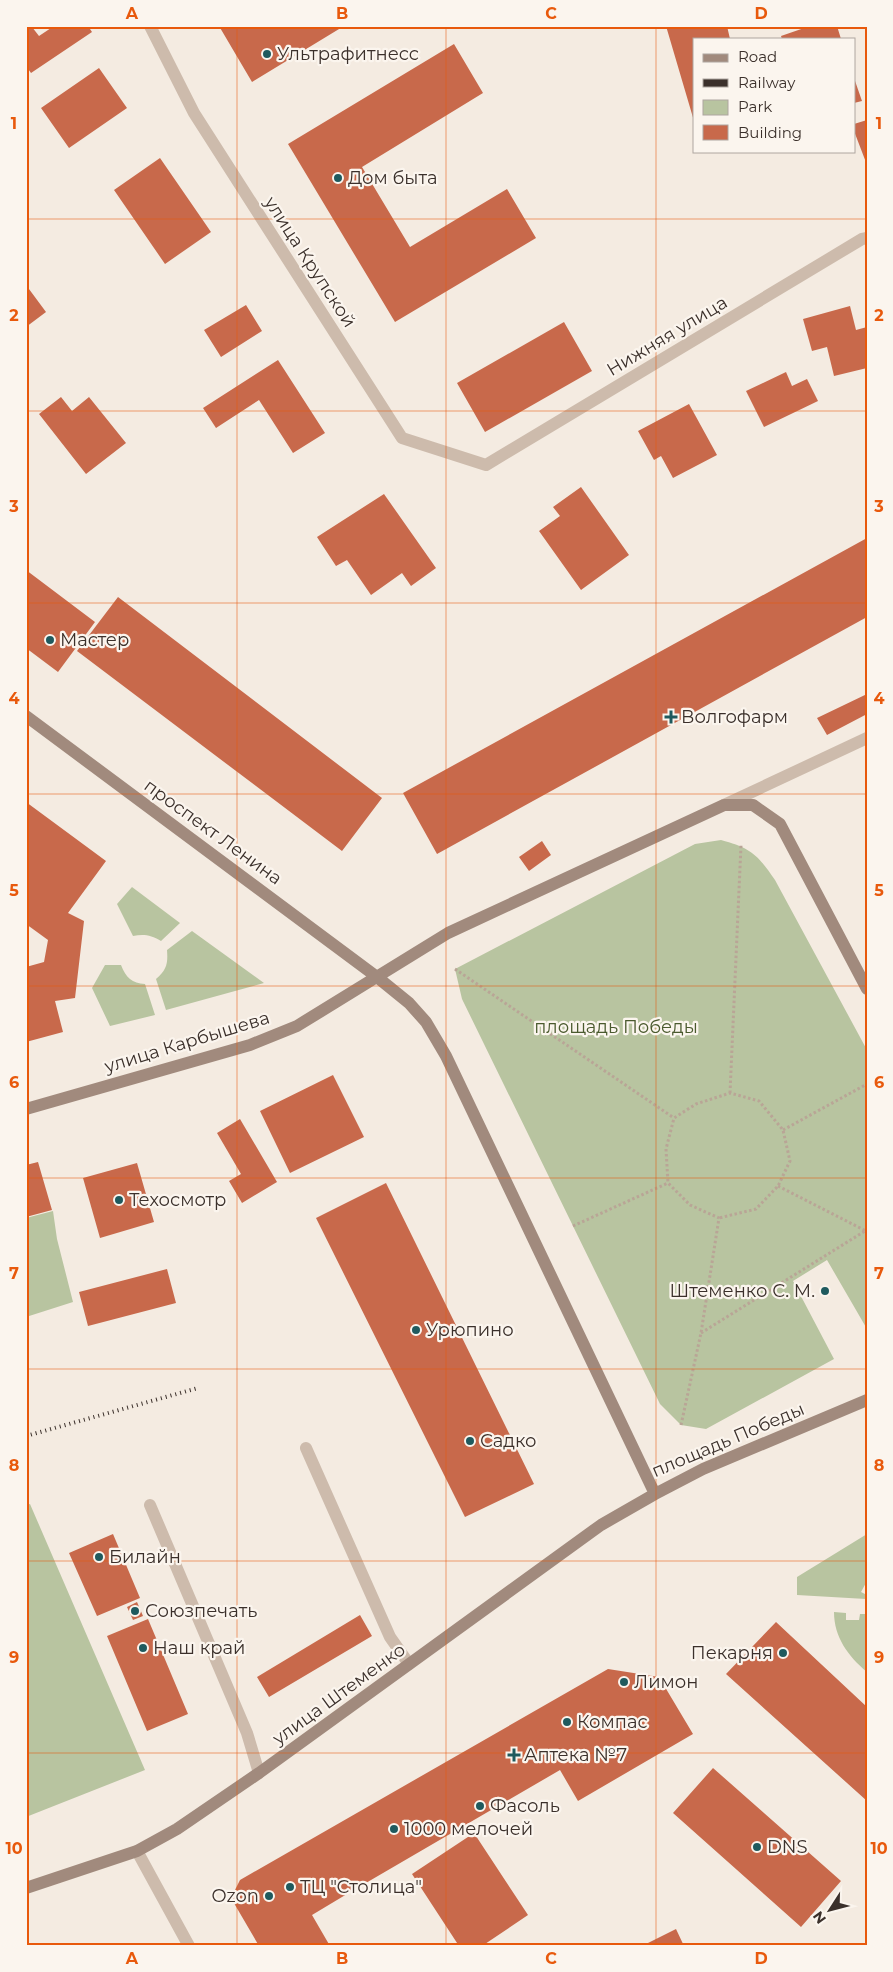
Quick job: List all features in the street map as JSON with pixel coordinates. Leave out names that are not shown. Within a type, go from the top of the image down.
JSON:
[{"type":"main road","name":"проспект Ленина","points":[[26,716],[377,977]]},
{"type":"main road","points":[[377,977],[448,934],[724,805],[753,805],[780,824],[867,990]]},
{"type":"main road","name":"улица Карбышева","points":[[26,1109],[250,1045],[297,1026],[377,977]]},
{"type":"main road","name":"площадь Победы","points":[[377,977],[409,1003],[426,1022],[446,1056],[655,1494],[703,1469],[867,1400]]},
{"type":"main road","name":"улица Штеменко","points":[[26,1888],[137,1851],[177,1829],[259,1773],[601,1525],[655,1494]]},
{"type":"street","name":"улица Крупской","points":[[150,26],[194,113],[402,438],[486,465]]},
{"type":"street","name":"Нижняя улица","points":[[486,465],[862,239],[867,238]]},
{"type":"street","points":[[724,805],[867,738]]},
{"type":"street","points":[[306,1448],[390,1637],[409,1664]]},
{"type":"street","points":[[150,1505],[246,1733],[259,1773]]},
{"type":"street","points":[[137,1851],[189,1946]]},
{"type":"path","points":[[730,1093],[741,845]]},
{"type":"path","points":[[454,969],[674,1118]]},
{"type":"path","points":[[784,1130],[867,1084]]},
{"type":"path","points":[[730,1093],[759,1101],[784,1130],[790,1160],[778,1186],[756,1209],[719,1218],[690,1205],[668,1183],[666,1149],[674,1118],[696,1104],[730,1093]]},
{"type":"path","points":[[573,1226],[668,1183]]},
{"type":"path","points":[[778,1186],[866,1231]]},
{"type":"path","points":[[682,1425],[701,1333],[719,1218]]},
{"type":"path","points":[[701,1333],[866,1231]]},
{"type":"green space","name":"площадь Победы","points":[[721,840],[740,846],[764,864],[775,880],[867,1050],[867,1329],[827,1260],[793,1281],[834,1359],[706,1429],[681,1425],[660,1404],[462,999],[455,969],[695,844]]},
{"type":"green space","points":[[132,887],[180,923],[161,941],[154,937],[133,936],[117,904]]},
{"type":"green space","points":[[192,931],[264,983],[166,1010],[156,979],[166,966],[167,950]]},
{"type":"green space","points":[[105,965],[121,965],[130,979],[145,984],[155,1015],[110,1026],[92,988]]},
{"type":"green space","points":[[53,1211],[57,1239],[73,1302],[26,1317],[26,1218]]},
{"type":"green space","points":[[30,1504],[145,1770],[26,1817],[26,1505]]},
{"type":"green space","points":[[867,1534],[867,1581],[861,1592],[867,1595],[866,1599],[797,1595],[797,1577]]},
{"type":"green space","points":[[834,1612],[846,1613],[846,1620],[859,1620],[860,1614],[867,1614],[867,1672],[848,1653],[839,1638]]},
{"type":"building","points":[[54,26],[88,26],[92,32],[31,73],[26,66],[26,31],[32,27],[39,36]]},
{"type":"building","name":"Ультрафитнесс","points":[[219,26],[344,26],[252,82]]},
{"type":"building","points":[[666,26],[727,26],[730,38],[693,38],[693,118]]},
{"type":"building","points":[[810,26],[837,26],[841,38],[782,38],[781,36]]},
{"type":"building","name":"Дом быта","points":[[454,44],[483,93],[362,167],[410,247],[507,189],[536,238],[395,322],[288,144]]},
{"type":"building","points":[[99,68],[127,108],[69,148],[41,108]]},
{"type":"building","points":[[856,84],[862,101],[856,102]]},
{"type":"building","points":[[867,120],[867,165],[856,136],[856,123]]},
{"type":"building","points":[[160,158],[211,232],[165,264],[114,190]]},
{"type":"building","points":[[26,285],[46,312],[26,327]]},
{"type":"building","points":[[246,305],[262,331],[221,357],[204,330]]},
{"type":"building","points":[[850,306],[856,330],[867,327],[867,368],[834,376],[827,347],[812,351],[803,319]]},
{"type":"building","points":[[564,322],[592,371],[485,432],[457,383]]},
{"type":"building","points":[[278,360],[325,433],[293,453],[259,400],[216,428],[203,408]]},
{"type":"building","points":[[786,372],[792,386],[807,379],[818,401],[764,427],[746,391]]},
{"type":"building","points":[[61,397],[72,411],[89,397],[126,443],[86,474],[39,414]]},
{"type":"building","points":[[689,404],[717,455],[673,478],[661,456],[654,460],[638,431]]},
{"type":"building","points":[[581,487],[629,555],[581,590],[539,531],[560,516],[553,507]]},
{"type":"building","points":[[384,494],[436,568],[411,586],[402,573],[371,595],[347,560],[336,566],[317,537]]},
{"type":"building","points":[[867,538],[867,617],[437,854],[403,793]]},
{"type":"building","points":[[26,570],[95,622],[58,672],[26,648]]},
{"type":"building","points":[[118,597],[382,798],[342,851],[77,651]]},
{"type":"building","points":[[867,694],[867,714],[827,735],[817,718]]},
{"type":"building","points":[[26,802],[106,861],[68,913],[84,921],[75,998],[55,1001],[63,1032],[26,1042],[26,967],[44,962],[48,940],[26,924]]},
{"type":"building","points":[[542,841],[551,855],[529,871],[519,857]]},
{"type":"building","points":[[333,1075],[364,1137],[290,1173],[260,1111]]},
{"type":"building","points":[[240,1119],[277,1182],[242,1203],[229,1181],[241,1174],[217,1133]]},
{"type":"building","points":[[38,1162],[52,1210],[26,1217],[26,1165]]},
{"type":"building","name":"Техосмотр","points":[[137,1163],[154,1222],[100,1238],[83,1178]]},
{"type":"building","points":[[386,1183],[534,1484],[465,1517],[316,1218]]},
{"type":"building","points":[[167,1269],[176,1303],[88,1326],[79,1292]]},
{"type":"building","points":[[113,1534],[140,1598],[97,1616],[69,1553]]},
{"type":"building","name":"Союзпечать","points":[[137,1602],[143,1616],[133,1620],[127,1607]]},
{"type":"building","points":[[360,1615],[372,1636],[269,1697],[257,1677]]},
{"type":"building","points":[[148,1619],[188,1714],[147,1731],[107,1636]]},
{"type":"building","points":[[776,1622],[867,1707],[867,1801],[726,1674]]},
{"type":"building","points":[[608,1669],[659,1677],[693,1734],[578,1801],[560,1770],[347,1894],[312,1915],[330,1946],[259,1946],[231,1898],[240,1880]]},
{"type":"building","name":"DNS","points":[[713,1768],[841,1881],[801,1927],[673,1813]]},
{"type":"building","points":[[474,1833],[528,1915],[482,1946],[459,1946],[412,1874]]},
{"type":"building","points":[[676,1929],[684,1946],[642,1946]]},
{"type":"railway","points":[[26,1436],[198,1388]]},
{"type":"place","name":"Ультрафитнесс","points":[[267,54]]},
{"type":"place","name":"Дом быта","points":[[338,178]]},
{"type":"place","name":"Мастер","points":[[50,640]]},
{"type":"place","name":"Волгофарм","points":[[671,717]]},
{"type":"place","name":"Техосмотр","points":[[119,1200]]},
{"type":"place","name":"Штеменко С. М.","points":[[825,1291]]},
{"type":"place","name":"Урюпино","points":[[416,1330]]},
{"type":"place","name":"Садко","points":[[470,1441]]},
{"type":"place","name":"Билайн","points":[[99,1557]]},
{"type":"place","name":"Союзпечать","points":[[135,1611]]},
{"type":"place","name":"Наш край","points":[[143,1648]]},
{"type":"place","name":"Пекарня","points":[[783,1653]]},
{"type":"place","name":"Лимон","points":[[624,1682]]},
{"type":"place","name":"Компас","points":[[567,1722]]},
{"type":"place","name":"Аптека №7","points":[[514,1755]]},
{"type":"place","name":"Фасоль","points":[[480,1806]]},
{"type":"place","name":"1000 мелочей","points":[[394,1829]]},
{"type":"place","name":"DNS","points":[[757,1847]]},
{"type":"place","name":"ТЦ \"Столица\"","points":[[290,1887]]},
{"type":"place","name":"Ozon","points":[[269,1896]]}]
